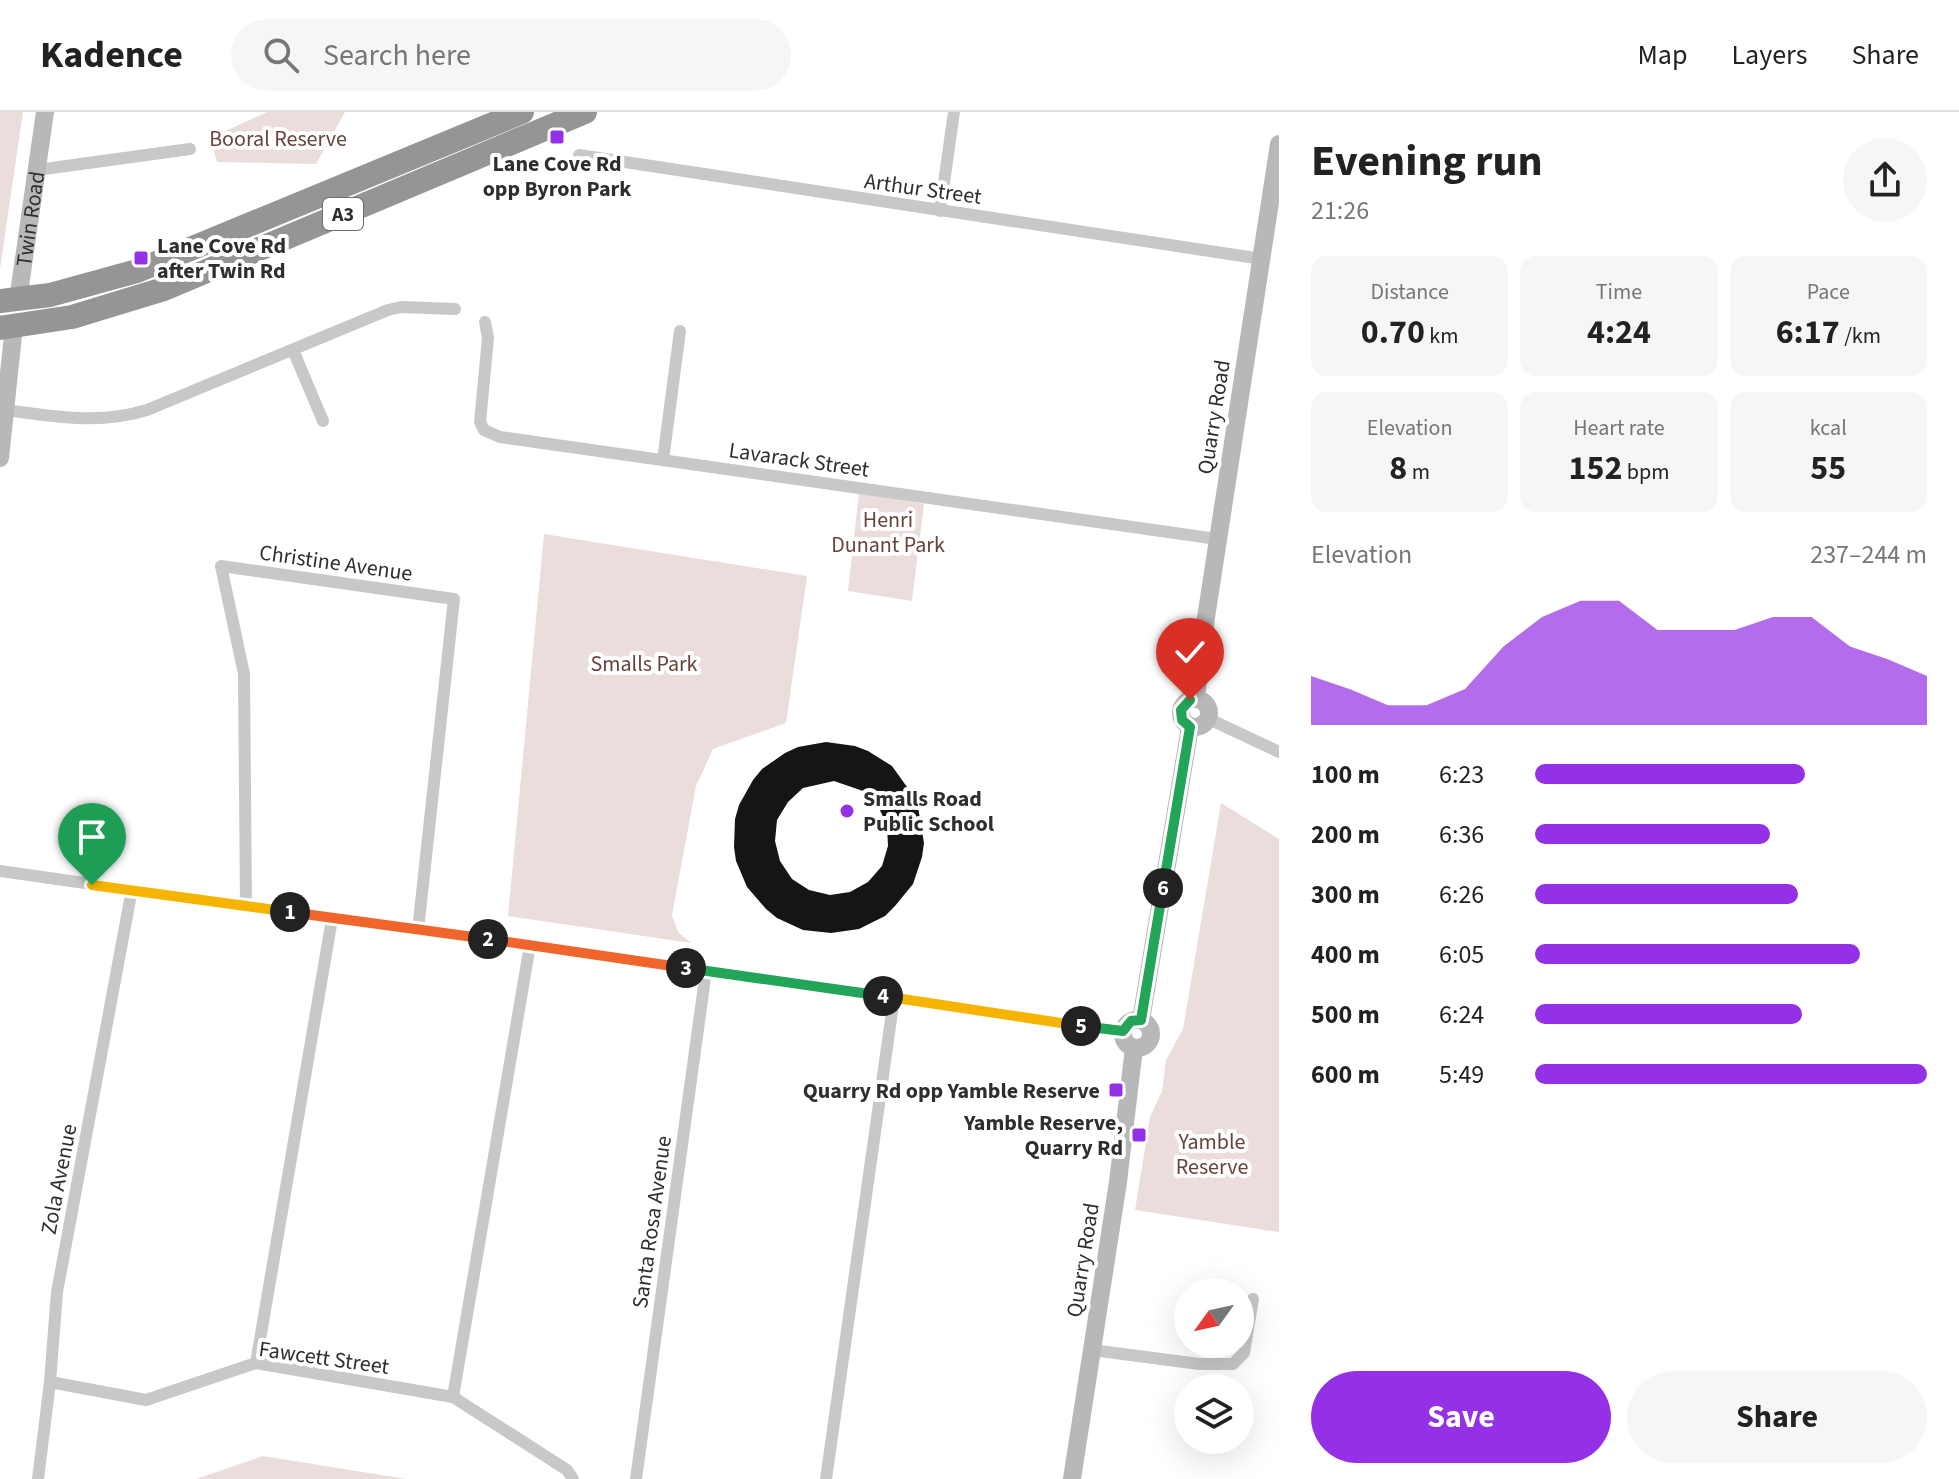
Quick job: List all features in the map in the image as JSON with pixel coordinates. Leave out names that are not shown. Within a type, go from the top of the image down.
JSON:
[{"type":"highway","name":"A3","points":[[9,300],[85,287],[137,271],[522,112]]},
{"type":"highway","name":"A3","points":[[7,327],[85,314],[164,289],[585,112]]},
{"type":"highway","name":"Twin Road","points":[[7,327],[9,300]]},
{"type":"street","name":"Twin Road","points":[[9,300],[37,170],[45,112]]},
{"type":"street","points":[[940,211],[954,112]]},
{"type":"street","name":"Quarry Road","points":[[1196,699],[1217,539],[1279,144]]},
{"type":"street","points":[[37,170],[190,149]]},
{"type":"street","name":"Arthur Street","points":[[579,155],[1262,259]]},
{"type":"street","points":[[5,410],[75,419],[121,417],[147,410],[388,310],[401,307],[455,309]]},
{"type":"street","name":"Lavarack Street","points":[[485,322],[488,338],[480,413],[484,430],[500,437],[1217,539]]},
{"type":"street","points":[[0,458],[5,410],[7,327]]},
{"type":"street","points":[[663,460],[680,331]]},
{"type":"street","points":[[293,350],[323,421]]},
{"type":"street","name":"Christine Avenue","points":[[246,905],[244,674],[221,566],[454,599],[418,930]]},
{"type":"street","points":[[1196,699],[1208,706],[1209,719],[1201,727],[1190,727],[1182,720],[1181,710],[1187,702],[1196,699]]},
{"type":"street","points":[[1209,719],[1279,752]]},
{"type":"street","points":[[1141,1020],[1190,727]]},
{"type":"street","points":[[0,871],[1123,1031]]},
{"type":"street","name":"Zola Avenue","points":[[38,1479],[57,1292],[132,889]]},
{"type":"street","points":[[256,1363],[332,919]]},
{"type":"street","points":[[453,1397],[530,945]]},
{"type":"street","name":"Santa Rosa Avenue","points":[[636,1479],[706,971]]},
{"type":"street","points":[[826,1479],[894,998]]},
{"type":"street","points":[[1141,1020],[1148,1025],[1151,1039],[1145,1046],[1134,1048],[1124,1040],[1123,1031],[1131,1021],[1141,1020]]},
{"type":"street","name":"Quarry Road","points":[[1072,1479],[1118,1182],[1134,1048]]},
{"type":"street","points":[[1092,1350],[1199,1364],[1233,1364],[1239,1358]]},
{"type":"street","name":"Fawcett Street","points":[[50,1382],[146,1400],[256,1363],[453,1397],[567,1470],[573,1479]]},
{"type":"green space","points":[[0,112],[23,112],[0,269]]},
{"type":"green space","name":"Booral Reserve","points":[[267,112],[345,112],[316,164],[217,162],[210,138]]},
{"type":"green space","name":"Henri Dunant Park","points":[[859,493],[924,504],[912,601],[848,591]]},
{"type":"green space","name":"Smalls Park","points":[[544,534],[807,576],[786,723],[713,749],[696,786],[672,915],[678,932],[691,943],[508,916]]},
{"type":"green space","name":"Yamble Reserve","points":[[1221,803],[1279,839],[1279,1232],[1135,1210],[1150,1117],[1162,1091],[1166,1060],[1183,1029]]},
{"type":"green space","points":[[263,1456],[406,1479],[196,1479]]},
{"type":"building","points":[[826,742],[868,751],[892,766],[917,801],[924,843],[913,884],[885,916],[859,929],[831,933],[803,930],[777,918],[747,887],[736,861],[735,819],[739,805],[762,769],[798,747]],"holes":[[[834,781],[863,791],[878,806],[887,825],[888,846],[882,866],[868,882],[850,892],[830,895],[809,890],[792,879],[780,861],[775,841],[777,820],[788,802],[803,788]]]},
{"type":"place","name":"Lane Cove Rd opp Byron Park","points":[[557,137]]},
{"type":"place","name":"Lane Cove Rd after Twin Rd","points":[[141,258]]},
{"type":"place","name":"Smalls Road Public School","points":[[847,811]]},
{"type":"place","name":"Quarry Rd opp Yamble Reserve","points":[[1116,1090]]},
{"type":"place","name":"Yamble Reserve, Quarry Rd","points":[[1139,1135]]},
{"type":"route","points":[[92,885],[1123,1031],[1131,1021],[1141,1020],[1190,727],[1182,720],[1181,710],[1190,700]]}]
